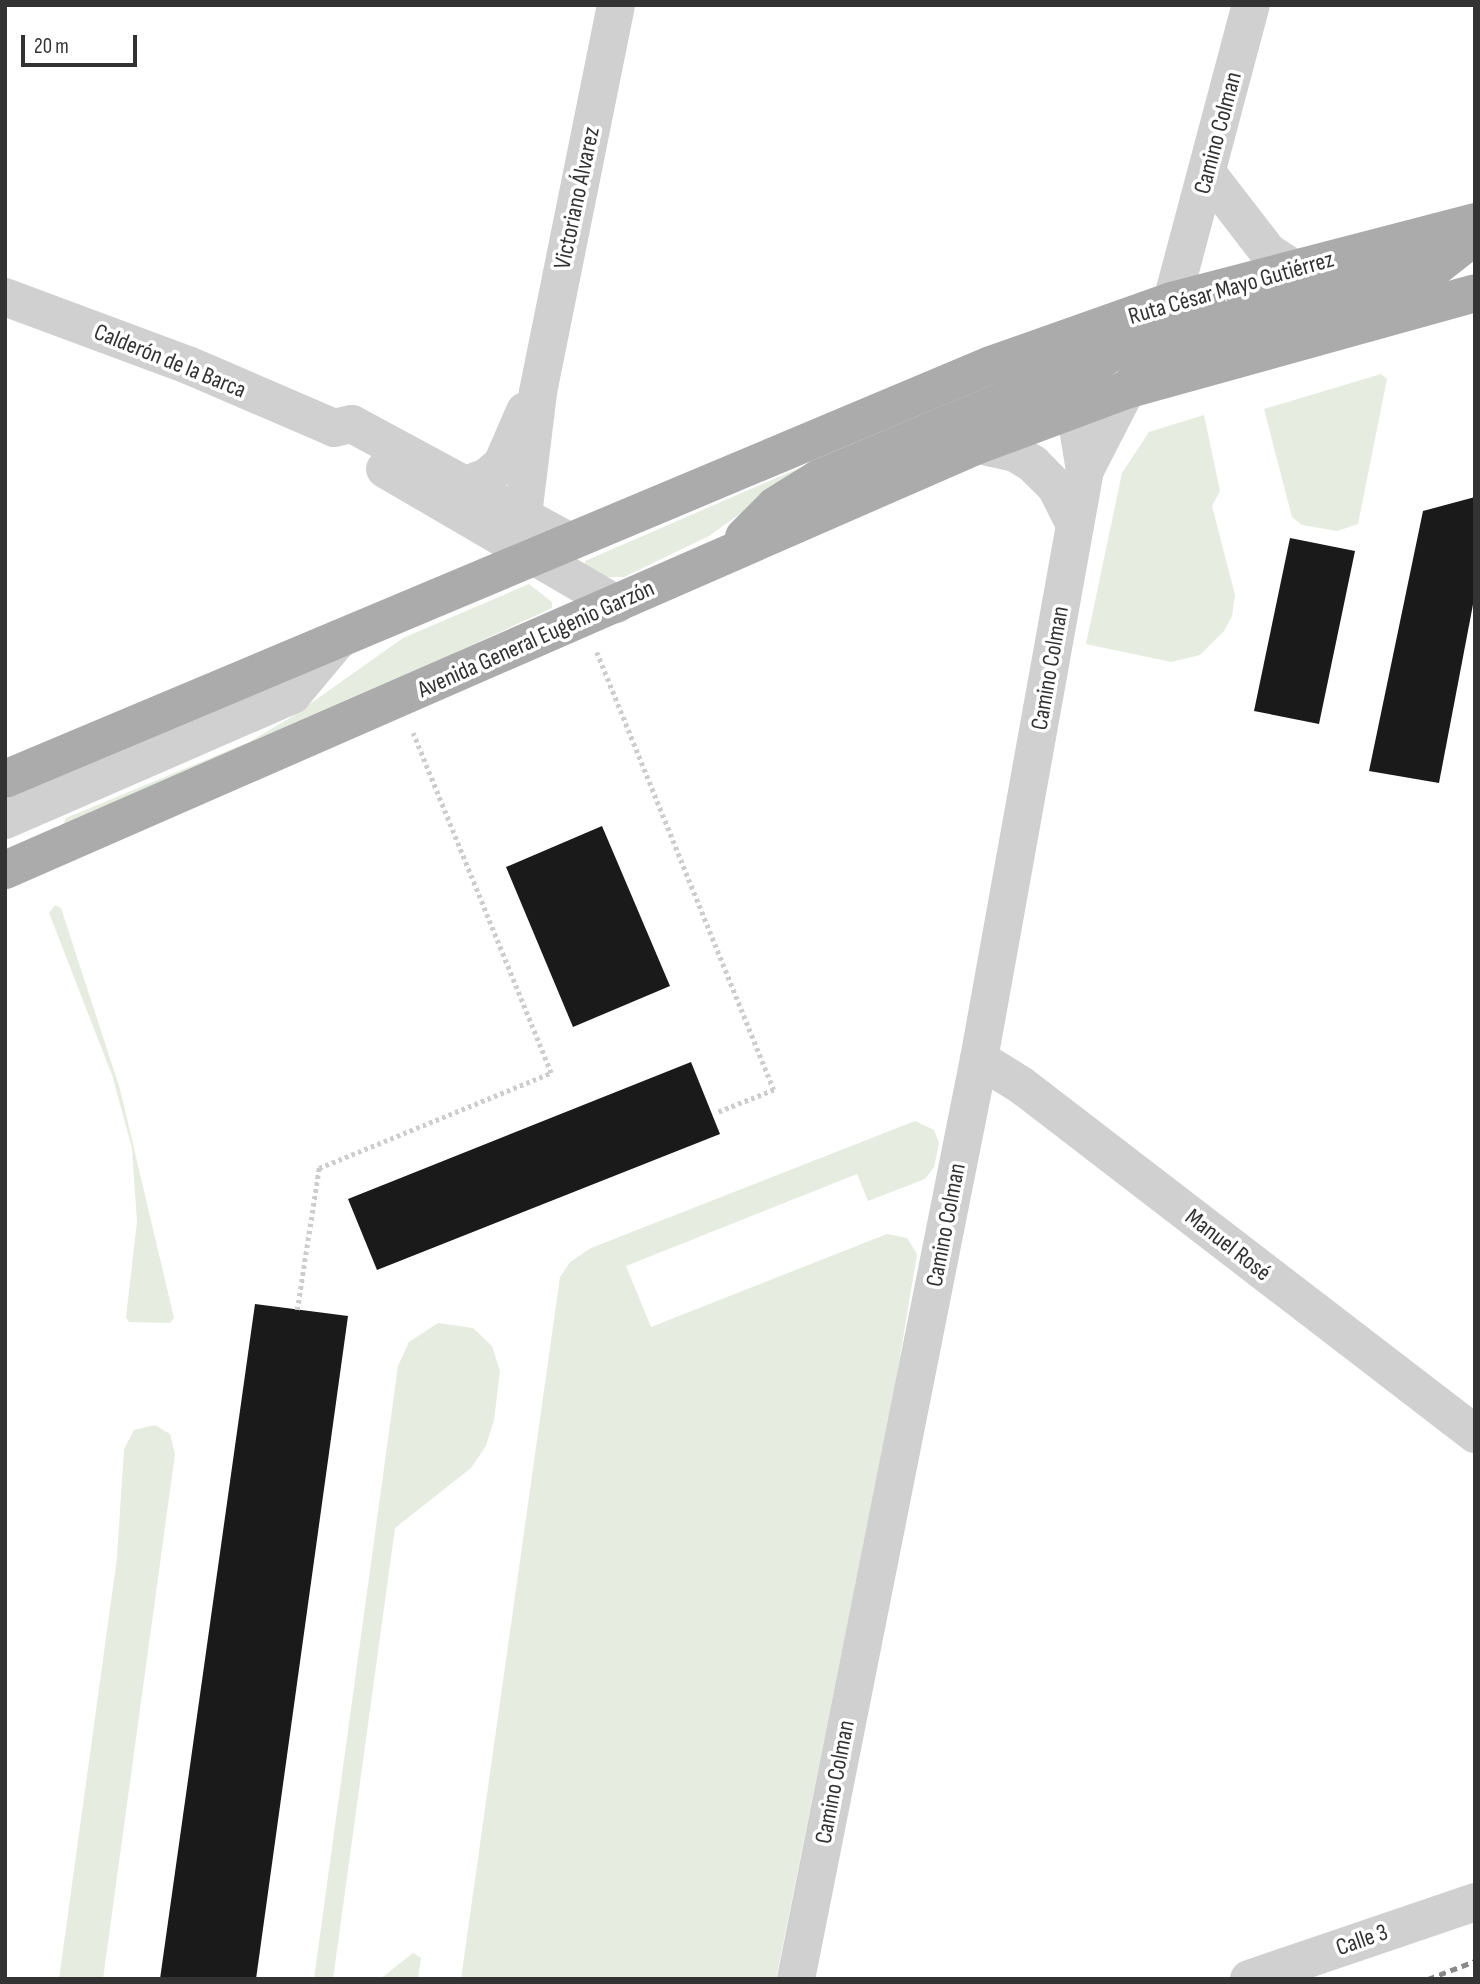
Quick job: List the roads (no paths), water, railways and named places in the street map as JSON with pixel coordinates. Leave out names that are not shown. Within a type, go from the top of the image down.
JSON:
[{"type":"main road","name":"Ruta César Mayo Gutiérrez","points":[[991,365],[1172,301],[1475,222]]},
{"type":"main road","points":[[1126,390],[1169,345],[1183,337],[1438,265],[1475,236]]},
{"type":"main road","points":[[722,558],[775,506],[820,478],[1058,397],[1126,390],[1475,293]]},
{"type":"main road","points":[[1058,397],[1146,330],[1172,301]]},
{"type":"main road","points":[[5,779],[991,365]]},
{"type":"main road","name":"Avenida General Eugenio Garzón","points":[[5,870],[400,700],[978,445],[1058,397]]},
{"type":"street","name":"Victoriano Álvarez","points":[[523,515],[538,392],[616,5]]},
{"type":"street","name":"Camino Colman","points":[[1085,470],[1172,301],[1251,5]]},
{"type":"street","points":[[1208,174],[1268,252],[1294,269]]},
{"type":"street","name":"Calderón de la Barca","points":[[5,297],[188,365],[334,428],[352,424],[523,515],[552,548],[617,604]]},
{"type":"street","points":[[1172,301],[1183,337],[1205,368]]},
{"type":"street","points":[[991,365],[1021,368],[1058,397]]},
{"type":"street","name":"Victoriano Álvarez","points":[[468,484],[487,477],[502,464],[538,392]]},
{"type":"street","name":"Camino Colman","points":[[796,1979],[979,1059],[1085,470],[1083,446],[1058,397]]},
{"type":"street","name":"Calderón de la Barca","points":[[334,428],[340,443],[552,548]]},
{"type":"street","points":[[978,445],[1014,453],[1033,464],[1056,487],[1075,525]]},
{"type":"street","points":[[7,819],[292,695],[338,640]]},
{"type":"street","name":"Manuel Rosé","points":[[979,1059],[1021,1085],[1475,1434]]},
{"type":"street","name":"Calle 3","points":[[1249,1979],[1475,1902]]},
{"type":"railway","points":[[1428,1979],[1475,1961]]}]
